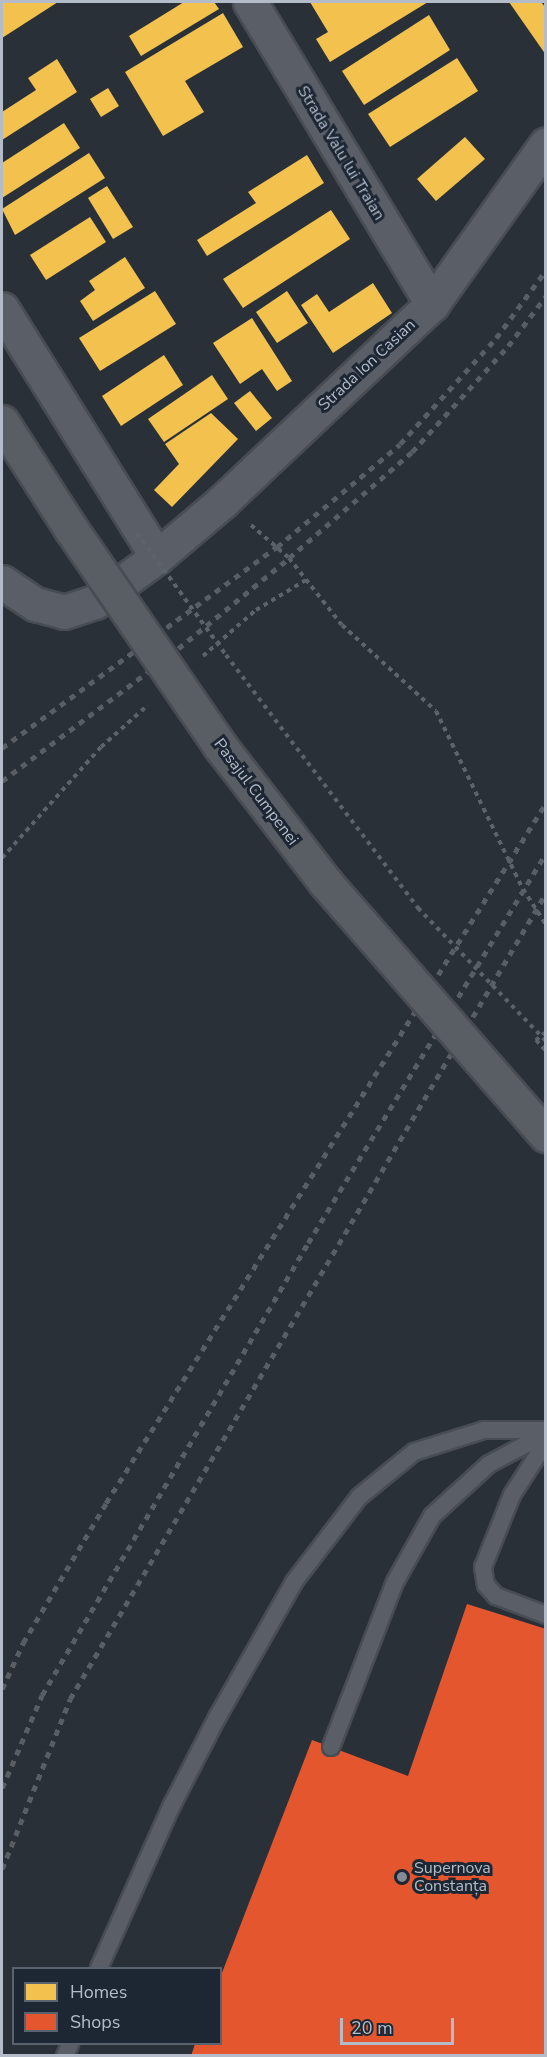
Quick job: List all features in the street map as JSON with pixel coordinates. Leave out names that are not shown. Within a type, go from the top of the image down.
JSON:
[{"type":"main road","name":"Pasajul Cumpenei","points":[[2,422],[70,529],[220,746],[325,882],[546,1135]]},
{"type":"street","name":"Strada Valu lui Traian","points":[[250,2],[432,304]]},
{"type":"street","name":"Strada Ion Casian","points":[[2,582],[35,604],[64,612],[95,602],[147,545],[223,501],[432,304],[546,144]]},
{"type":"street","points":[[5,324],[147,545]]},
{"type":"lane","points":[[99,1967],[172,1804],[218,1716],[294,1582],[359,1497],[414,1452],[484,1430],[546,1432]]},
{"type":"lane","points":[[331,1747],[394,1582],[432,1516],[489,1464],[546,1432]]},
{"type":"lane","points":[[546,1442],[512,1495],[483,1568],[486,1585],[496,1596],[546,1615]]},
{"type":"path","points":[[223,501],[289,558],[342,625],[436,711],[523,889],[546,925]]},
{"type":"path","points":[[147,545],[226,655],[418,909],[546,1041]]},
{"type":"path","points":[[195,663],[256,610],[306,580]]},
{"type":"path","points":[[2,858],[101,747],[152,701]]},
{"type":"path","points":[[546,1032],[536,1040],[546,1051]]},
{"type":"building: Homes","points":[[2,2],[58,2],[2,38]]},
{"type":"building: Homes","points":[[184,2],[214,2],[219,9],[141,56],[129,36]]},
{"type":"building: Homes","points":[[310,2],[428,2],[330,62],[316,39],[328,32]]},
{"type":"building: Homes","points":[[509,2],[541,2],[546,8],[546,55]]},
{"type":"building: Homes","points":[[223,13],[243,47],[185,81],[204,112],[163,136],[125,72]]},
{"type":"building: Homes","points":[[429,15],[450,50],[364,105],[342,71]]},
{"type":"building: Homes","points":[[457,58],[478,91],[390,147],[368,114]]},
{"type":"building: Homes","points":[[57,59],[77,92],[2,140],[2,112],[36,90],[28,78]]},
{"type":"building: Homes","points":[[108,88],[119,106],[101,117],[90,99]]},
{"type":"building: Homes","points":[[64,123],[80,148],[2,198],[2,163]]},
{"type":"building: Homes","points":[[465,137],[485,159],[436,201],[417,179]]},
{"type":"building: Homes","points":[[89,153],[105,178],[15,235],[2,209]]},
{"type":"building: Homes","points":[[307,155],[324,183],[207,256],[197,240],[256,203],[248,192]]},
{"type":"building: Homes","points":[[107,186],[133,227],[113,239],[88,198]]},
{"type":"building: Homes","points":[[331,210],[350,239],[243,308],[223,279]]},
{"type":"building: Homes","points":[[90,217],[106,242],[46,280],[30,255]]},
{"type":"building: Homes","points":[[125,257],[145,288],[93,321],[80,301],[95,290],[89,281]]},
{"type":"building: Homes","points":[[373,283],[392,313],[333,353],[301,305],[317,294],[329,312]]},
{"type":"building: Homes","points":[[155,291],[176,324],[100,371],[79,338]]},
{"type":"building: Homes","points":[[287,291],[308,323],[277,343],[256,312]]},
{"type":"building: Homes","points":[[252,318],[292,381],[277,391],[262,369],[240,384],[213,343]]},
{"type":"building: Homes","points":[[164,355],[183,385],[121,426],[102,396]]},
{"type":"building: Homes","points":[[212,375],[228,399],[164,442],[148,419]]},
{"type":"building: Homes","points":[[250,391],[272,418],[256,431],[234,403]]},
{"type":"building: Homes","points":[[211,413],[238,439],[172,507],[154,490],[179,464],[165,444]]},
{"type":"building: Shops","name":"Supernova Constanța","points":[[467,1604],[546,1629],[546,2056],[191,2056],[195,2045],[222,2045],[222,1973],[312,1740],[408,1776]]},
{"type":"railway","points":[[2,748],[277,547],[400,444],[496,338],[546,270]]},
{"type":"railway","points":[[2,781],[169,656],[289,558],[412,452],[508,346],[546,296]]},
{"type":"railway","points":[[2,1689],[23,1643],[106,1503],[546,803]]},
{"type":"railway","points":[[2,1788],[42,1695],[308,1243],[546,853]]},
{"type":"railway","points":[[2,1869],[70,1699],[546,893]]},
{"type":"place","name":"Supernova Constanța","points":[[402,1877]]}]
